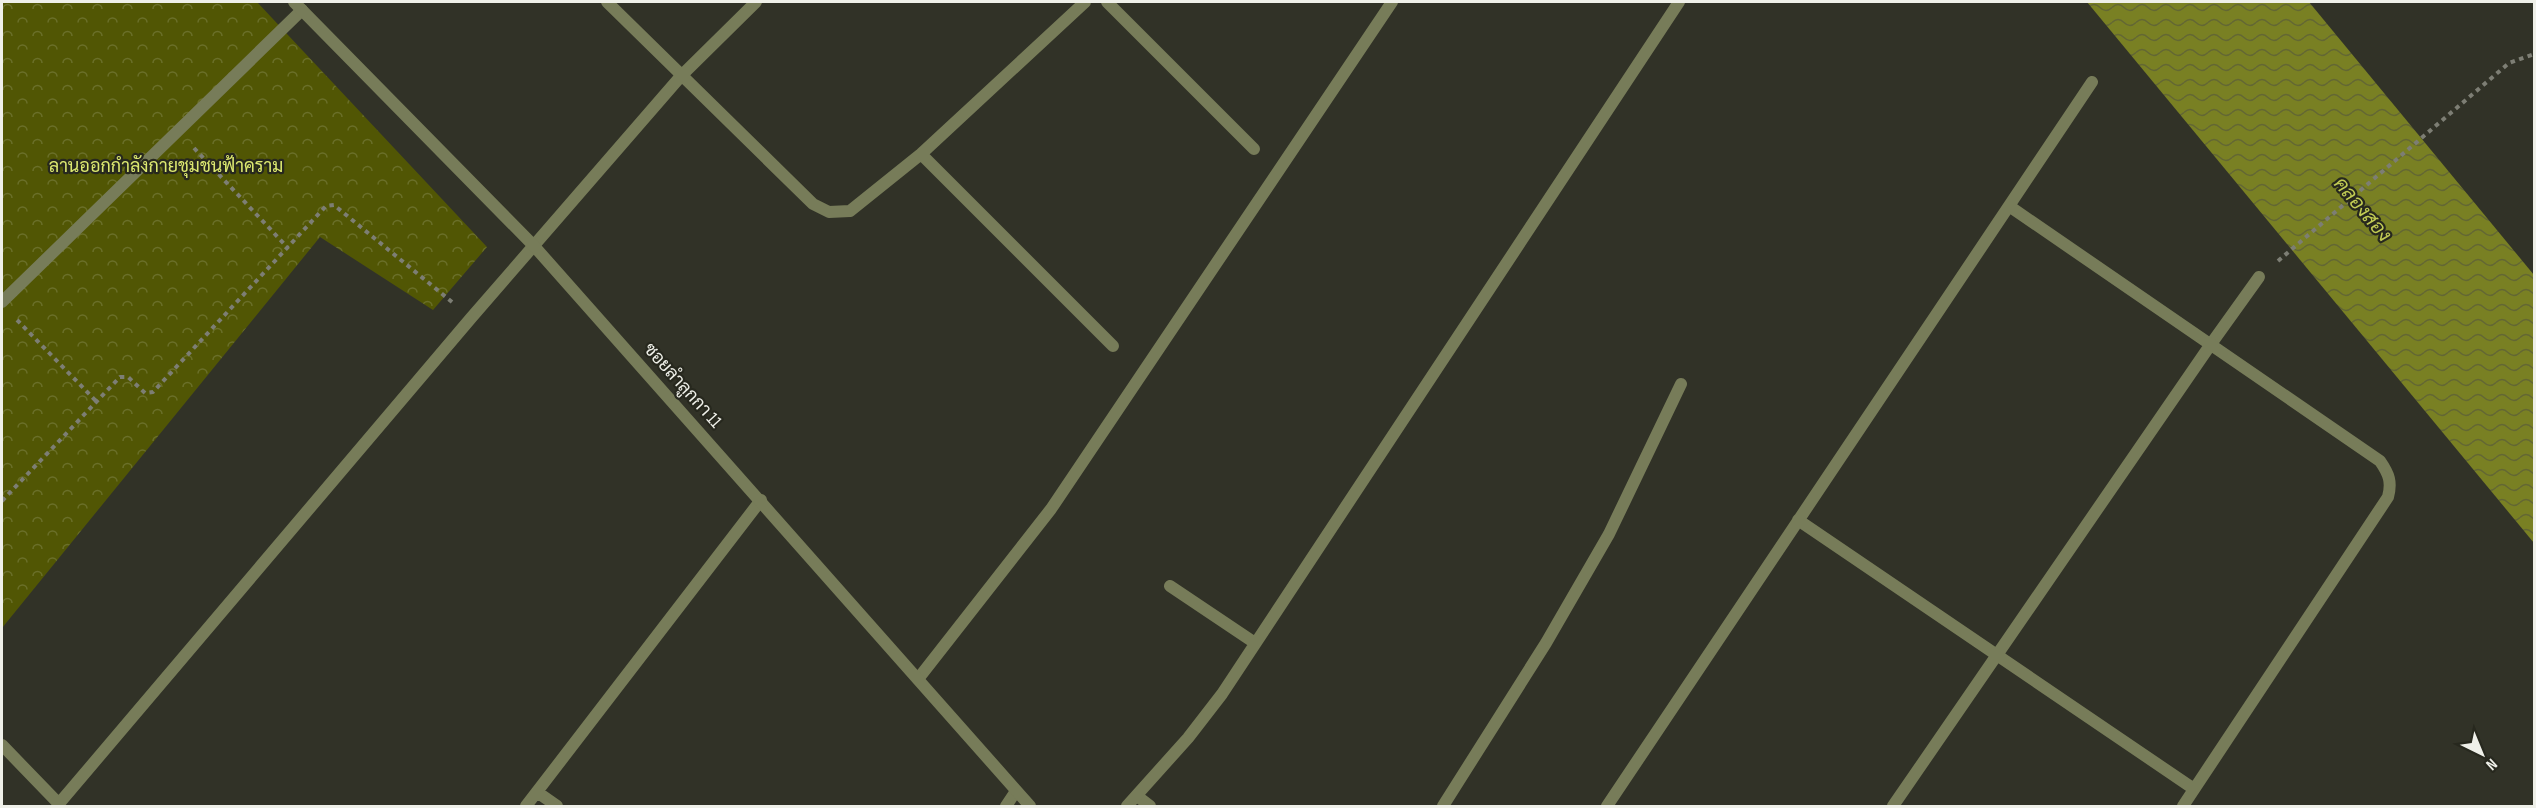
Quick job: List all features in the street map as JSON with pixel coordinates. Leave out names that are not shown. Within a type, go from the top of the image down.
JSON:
[{"type":"street","points":[[608,2],[813,204],[829,212],[850,212],[921,154],[1085,2]]},
{"type":"street","points":[[2,746],[58,805],[471,318],[681,76],[756,2]]},
{"type":"street","points":[[1107,2],[1254,149]]},
{"type":"street","points":[[918,679],[1051,509],[1392,2]]},
{"type":"street","points":[[1127,807],[1188,738],[1255,643],[1679,2]]},
{"type":"street","points":[[5,307],[298,6]]},
{"type":"street","name":"ซอยลำลูกกา 11","points":[[298,6],[534,246],[761,500],[1030,807]]},
{"type":"street","points":[[1607,807],[2092,82]]},
{"type":"street","points":[[921,154],[1113,346]]},
{"type":"street","points":[[2009,206],[2380,461],[2389,472],[2391,486],[2388,497],[2183,807]]},
{"type":"street","points":[[1893,807],[2259,277]]},
{"type":"street","points":[[1443,807],[1546,643],[1609,534],[1681,384]]},
{"type":"street","points":[[526,807],[761,500]]},
{"type":"street","points":[[1798,520],[2194,789]]},
{"type":"street","points":[[1170,586],[1255,643]]},
{"type":"street","points":[[1006,807],[1016,791]]},
{"type":"street","points":[[537,792],[556,807]]},
{"type":"street","points":[[1137,796],[1150,807]]},
{"type":"path","points":[[2259,277],[2509,63],[2535,54]]},
{"type":"path","points":[[178,131],[288,248]]},
{"type":"path","points":[[2,501],[120,377],[128,377],[145,393],[153,392],[326,206],[334,205],[471,318]]},
{"type":"path","points":[[5,307],[96,401]]},
{"type":"green space","name":"ลานออกกำลังกายชุมชนฟ้าคราม","points":[[2,2],[257,2],[487,247],[433,310],[320,237],[2,628]]},
{"type":"water","name":"คลองสอง","points":[[2087,2],[2309,2],[2534,275],[2534,543]]}]
